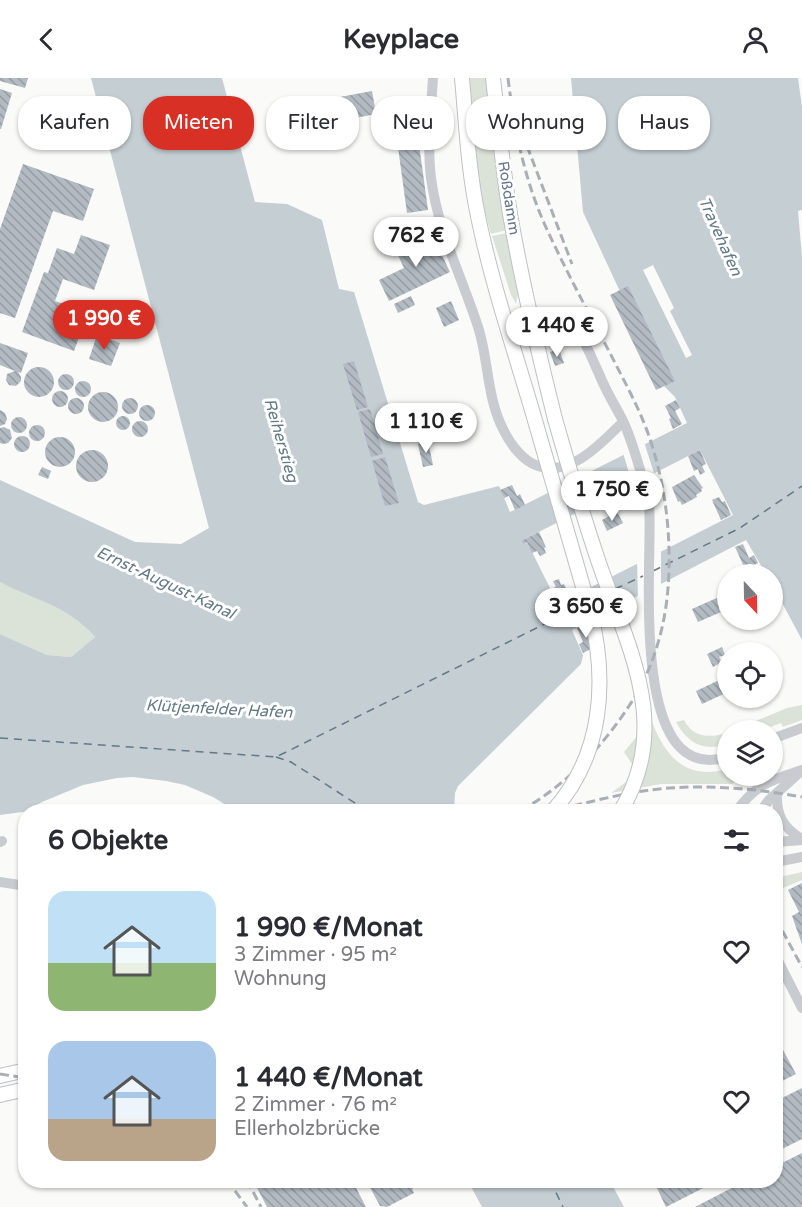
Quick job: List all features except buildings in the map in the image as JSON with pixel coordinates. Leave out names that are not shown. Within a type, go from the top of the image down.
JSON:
[{"type":"main road","points":[[462,78],[477,211],[590,611],[598,649],[599,710],[590,748],[566,794],[558,804]]},
{"type":"main road","name":"Roßdamm","points":[[493,78],[510,213],[530,317],[555,419],[586,524],[629,646],[643,698],[645,734],[643,755],[633,786],[624,804]]},
{"type":"main road","points":[[0,1076],[18,1072]]},
{"type":"main road","points":[[0,1096],[18,1091]]},
{"type":"main road","points":[[0,1096],[18,1097]]},
{"type":"street","points":[[433,78],[430,151],[436,210],[443,235],[479,330],[493,405],[504,431],[518,452],[529,461],[540,466],[557,467],[573,462],[589,453],[623,422]]},
{"type":"street","points":[[507,322],[558,313],[569,317],[623,422],[631,440],[650,503],[651,664],[662,715],[671,738],[684,752],[696,758],[717,759]]},
{"type":"street","points":[[783,735],[802,728]]},
{"type":"street","points":[[767,804],[802,770]]},
{"type":"street","points":[[742,804],[760,786],[802,770]]},
{"type":"street","points":[[777,793],[777,804]]},
{"type":"street","points":[[783,824],[802,839]]},
{"type":"street","points":[[783,841],[802,839]]},
{"type":"street","points":[[783,861],[802,857]]},
{"type":"street","points":[[0,873],[13,883]]},
{"type":"street","points":[[0,882],[18,884]]},
{"type":"street","points":[[783,971],[802,1008]]},
{"type":"shaded area","points":[[468,78],[488,78],[490,96],[470,96]]},
{"type":"shaded area","points":[[476,150],[497,150],[507,230],[491,234],[481,198]]},
{"type":"shaded area","points":[[507,233],[519,290],[516,304],[492,236]]},
{"type":"shaded area","points":[[0,582],[60,607],[95,637],[71,657],[47,655],[0,634]]},
{"type":"shaded area","points":[[802,705],[802,720],[783,727],[783,720],[758,720],[787,708]]},
{"type":"shaded area","points":[[651,719],[662,744],[678,762],[699,771],[717,771],[717,784],[661,784],[611,793],[630,779],[632,764],[624,752]]},
{"type":"shaded area","points":[[684,720],[697,733],[717,735],[717,746],[697,744],[685,735],[676,722]]},
{"type":"shaded area","points":[[802,872],[802,880],[783,888],[784,876]]},
{"type":"water","points":[[91,78],[222,78],[227,96],[143,96],[143,150],[241,150],[255,202],[287,204],[322,220],[339,289],[354,292],[418,502],[424,505],[499,486],[510,512],[687,423],[675,397],[664,386],[583,212],[577,150],[606,150],[606,96],[573,96],[571,78],[798,78],[802,107],[802,210],[798,211],[802,257],[802,640],[783,605],[783,564],[760,564],[746,540],[572,630],[583,655],[581,664],[458,786],[454,804],[171,804],[126,798],[82,804],[18,804],[18,813],[0,815],[0,634],[47,655],[71,657],[95,637],[61,610],[0,582],[0,480],[135,542],[181,544],[209,528],[110,150],[131,150],[131,96],[96,96]],"holes":[[[700,450],[733,515],[555,604],[556,600],[527,542],[524,544],[523,540]]]},
{"type":"water","points":[[472,1188],[614,1188],[624,1207],[482,1207]]},
{"type":"pier","points":[[653,265],[674,308],[670,311],[692,355],[686,358],[643,270]]},
{"type":"pier","points":[[644,442],[655,476],[633,486],[623,453]]},
{"type":"pier","points":[[661,548],[661,587],[638,599],[637,560]]},
{"type":"pier","points":[[133,777],[185,785],[224,804],[162,804],[139,800],[102,804],[39,804],[83,785]]},
{"type":"ferry route","points":[[653,571],[740,528],[802,486]]},
{"type":"ferry route","points":[[615,589],[643,576]]},
{"type":"ferry route","points":[[594,600],[603,596]]},
{"type":"ferry route","points":[[0,738],[276,757],[581,606]]},
{"type":"ferry route","points":[[276,757],[291,762],[357,804]]},
{"type":"ferry route","points":[[554,1188],[563,1207]]},
{"type":"railway","points":[[508,78],[521,152],[537,206],[568,272],[632,395],[650,439],[662,487],[669,552],[668,587],[663,623],[653,658],[638,690],[618,722],[580,766],[532,804]]},
{"type":"railway","points":[[529,150],[572,264]]},
{"type":"railway","points":[[583,804],[669,788],[736,788],[802,797]]},
{"type":"railway","points":[[783,932],[802,967]]},
{"type":"railway","points":[[0,1074],[18,1077]]},
{"type":"railway","points":[[233,1188],[247,1207]]},
{"type":"railway","points":[[251,1188],[261,1207]]},
{"type":"water label","name":"Travehafen","points":[[721,236]]},
{"type":"water label","name":"Reiherstieg","points":[[282,440]]},
{"type":"water label","name":"Ernst-August-Kanal","points":[[166,582]]},
{"type":"water label","name":"Klütjenfelder Hafen","points":[[219,708]]}]
